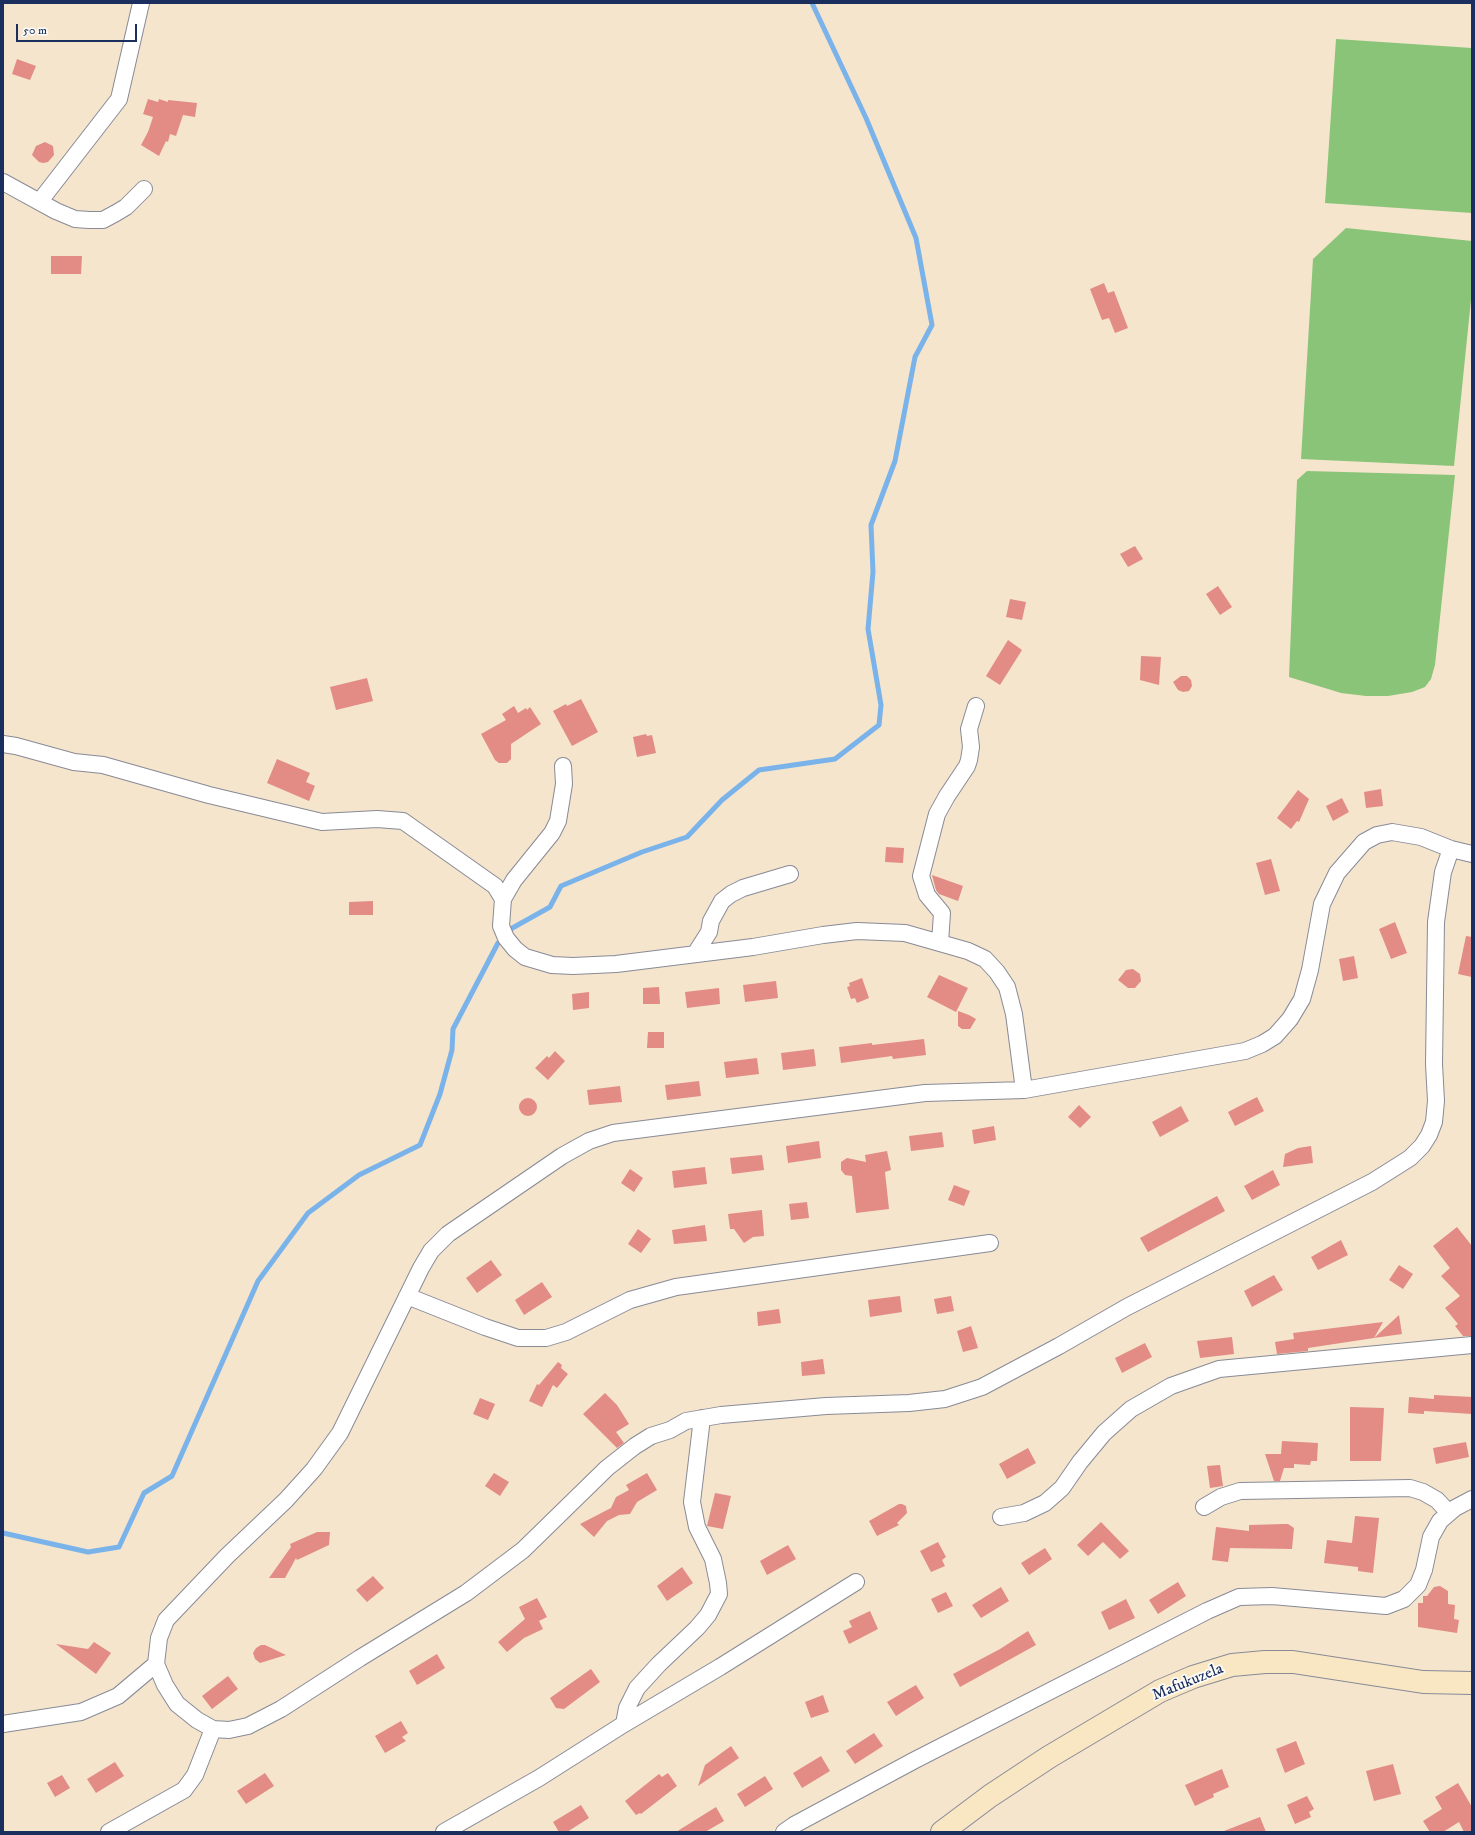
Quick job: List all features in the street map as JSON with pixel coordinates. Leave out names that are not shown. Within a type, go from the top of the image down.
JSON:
[{"type":"main road","name":"Mafukuzela","points":[[942,1832],[990,1796],[1049,1757],[1160,1691],[1193,1677],[1232,1665],[1265,1662],[1293,1662],[1423,1682],[1472,1683]]},
{"type":"street","points":[[40,202],[120,99],[141,3]]},
{"type":"street","points":[[3,182],[75,219],[102,220],[126,208],[144,189]]},
{"type":"street","points":[[940,943],[942,913],[927,895],[921,876],[937,814],[967,766],[969,760],[971,747],[970,729],[976,706]]},
{"type":"street","points":[[3,744],[16,746],[74,762],[103,765],[208,795],[322,822],[377,819],[403,821],[495,886],[503,899]]},
{"type":"street","points":[[563,766],[564,784],[558,821],[552,833],[514,880],[503,899],[501,926],[506,938],[515,949],[525,957],[545,964],[573,966],[616,964],[753,947],[823,935],[857,932],[905,933],[968,951],[985,959],[998,972],[1006,987],[1014,1014],[1024,1090]]},
{"type":"street","points":[[1451,849],[1443,872],[1436,922],[1434,1064],[1436,1101],[1434,1122],[1429,1135],[1422,1146],[1410,1158],[1372,1182],[1127,1307],[1059,1346],[982,1387],[945,1399],[909,1403],[826,1406],[740,1412],[686,1421],[670,1430],[651,1436],[635,1446],[607,1468],[523,1550],[466,1593],[275,1712],[248,1726],[229,1730],[213,1729],[197,1720],[177,1704],[165,1685],[156,1664],[159,1638],[166,1620],[227,1556],[286,1500],[314,1469],[340,1433],[421,1268],[431,1251],[448,1234],[562,1156],[595,1139],[613,1133],[924,1093],[1024,1090],[1157,1065],[1222,1056],[1244,1051],[1262,1044],[1275,1036],[1290,1019],[1302,999],[1310,970],[1322,904],[1337,873],[1364,842],[1377,835],[1392,832],[1421,837],[1451,849],[1472,854]]},
{"type":"street","points":[[696,954],[709,932],[711,921],[722,901],[731,894],[743,888],[790,874]]},
{"type":"street","points":[[407,1296],[485,1327],[518,1338],[546,1338],[566,1332],[630,1300],[676,1287],[990,1243]]},
{"type":"street","points":[[1001,1517],[1024,1513],[1045,1503],[1062,1488],[1080,1462],[1104,1433],[1131,1409],[1172,1386],[1219,1369],[1472,1345]]},
{"type":"street","points":[[624,1724],[627,1708],[637,1688],[659,1664],[697,1628],[708,1615],[719,1594],[713,1559],[697,1527],[692,1502],[702,1418]]},
{"type":"street","points":[[1204,1507],[1221,1497],[1240,1492],[1410,1488],[1423,1492],[1436,1500],[1449,1513]]},
{"type":"street","points":[[784,1832],[807,1817],[908,1763],[1207,1611],[1239,1598],[1272,1596],[1386,1606],[1404,1599],[1418,1585],[1424,1570],[1431,1537],[1440,1521],[1449,1513],[1472,1499]]},
{"type":"street","points":[[444,1832],[539,1778],[624,1724],[720,1667],[856,1582]]},
{"type":"street","points":[[3,1724],[81,1712],[118,1696],[156,1664]]},
{"type":"street","points":[[109,1832],[184,1790],[195,1775],[213,1729]]},
{"type":"green space","points":[[1336,39],[1472,48],[1472,213],[1325,203]]},
{"type":"green space","points":[[1346,228],[1472,241],[1472,290],[1454,466],[1301,459],[1313,259]]},
{"type":"green space","points":[[1307,471],[1455,475],[1435,665],[1431,679],[1425,687],[1412,692],[1388,696],[1366,696],[1341,693],[1289,677],[1297,480]]},
{"type":"building","points":[[17,59],[36,66],[30,80],[12,74]]},
{"type":"building","points":[[148,99],[158,102],[159,99],[168,102],[168,100],[197,103],[195,117],[183,115],[176,136],[170,134],[168,142],[166,141],[159,156],[141,145],[148,132],[153,117],[143,114]]},
{"type":"building","points":[[45,142],[53,146],[54,155],[48,162],[43,163],[39,162],[32,155],[36,146]]},
{"type":"building","points":[[51,256],[82,256],[81,274],[51,274]]},
{"type":"building","points":[[1104,283],[1108,293],[1114,291],[1128,328],[1115,333],[1109,318],[1102,320],[1090,289]]},
{"type":"building","points":[[1135,546],[1143,559],[1128,567],[1120,554]]},
{"type":"building","points":[[1218,586],[1232,607],[1220,615],[1206,594]]},
{"type":"building","points":[[1010,599],[1026,602],[1022,620],[1006,617]]},
{"type":"building","points":[[1008,640],[1022,650],[1000,685],[986,676]]},
{"type":"building","points":[[1141,656],[1161,657],[1159,685],[1140,680]]},
{"type":"building","points":[[1181,676],[1187,676],[1191,680],[1192,686],[1189,691],[1183,692],[1178,690],[1173,682]]},
{"type":"building","points":[[367,678],[373,701],[336,710],[330,687]]},
{"type":"building","points":[[581,699],[598,732],[572,746],[553,711],[566,704],[567,706]]},
{"type":"building","points":[[514,706],[518,713],[526,708],[527,710],[530,707],[541,724],[511,744],[511,759],[507,763],[499,763],[495,760],[481,734],[506,720],[502,714]]},
{"type":"building","points":[[646,734],[647,736],[652,735],[656,753],[637,757],[633,737]]},
{"type":"building","points":[[277,759],[310,773],[306,782],[315,786],[309,801],[267,783]]},
{"type":"building","points":[[1381,789],[1383,806],[1366,808],[1364,792]]},
{"type":"building","points":[[1298,790],[1309,799],[1299,822],[1297,821],[1291,829],[1277,818]]},
{"type":"building","points":[[1342,798],[1349,812],[1333,821],[1326,806]]},
{"type":"building","points":[[886,847],[904,848],[903,863],[885,862]]},
{"type":"building","points":[[1271,859],[1280,891],[1265,895],[1256,863]]},
{"type":"building","points":[[932,875],[963,886],[958,901],[939,894],[936,890]]},
{"type":"building","points":[[373,901],[373,915],[349,915],[349,902]]},
{"type":"building","points":[[1395,922],[1407,953],[1391,959],[1379,929]]},
{"type":"building","points":[[1466,936],[1472,937],[1472,977],[1458,974]]},
{"type":"building","points":[[1354,956],[1358,978],[1343,981],[1339,959]]},
{"type":"building","points":[[1133,969],[1140,974],[1141,981],[1135,988],[1128,988],[1118,980],[1126,970]]},
{"type":"building","points":[[939,975],[968,988],[956,1012],[927,997]]},
{"type":"building","points":[[862,978],[869,998],[857,1003],[855,998],[851,999],[847,987],[850,986],[849,983]]},
{"type":"building","points":[[776,981],[778,998],[745,1002],[743,985]]},
{"type":"building","points":[[659,987],[660,1004],[643,1004],[643,988]]},
{"type":"building","points":[[719,988],[720,1004],[687,1008],[685,992]]},
{"type":"building","points":[[589,992],[589,1008],[573,1010],[572,994]]},
{"type":"building","points":[[958,1011],[976,1019],[970,1029],[962,1029],[958,1026]]},
{"type":"building","points":[[648,1032],[664,1032],[664,1048],[647,1048]]},
{"type":"building","points":[[924,1039],[926,1055],[893,1059],[892,1056],[841,1063],[839,1047]]},
{"type":"building","points":[[814,1049],[816,1066],[783,1070],[781,1053]]},
{"type":"building","points":[[555,1051],[565,1061],[548,1080],[535,1068],[547,1056],[549,1058]]},
{"type":"building","points":[[757,1058],[759,1074],[726,1078],[724,1062]]},
{"type":"building","points":[[699,1081],[701,1096],[667,1100],[665,1085]]},
{"type":"building","points":[[620,1086],[622,1102],[589,1105],[587,1090]]},
{"type":"building","points":[[1257,1097],[1264,1111],[1235,1126],[1228,1112]]},
{"type":"building","points":[[528,1098],[534,1101],[537,1107],[534,1113],[528,1116],[522,1113],[519,1107],[522,1101]]},
{"type":"building","points":[[1079,1105],[1091,1117],[1080,1128],[1068,1117]]},
{"type":"building","points":[[1181,1106],[1189,1121],[1160,1137],[1152,1122]]},
{"type":"building","points":[[994,1126],[996,1140],[974,1144],[972,1130]]},
{"type":"building","points":[[942,1132],[944,1147],[911,1151],[909,1136]]},
{"type":"building","points":[[819,1141],[821,1158],[788,1163],[786,1146]]},
{"type":"building","points":[[1311,1146],[1313,1163],[1283,1167],[1285,1154],[1298,1148]]},
{"type":"building","points":[[887,1151],[891,1170],[885,1172],[889,1209],[856,1213],[852,1176],[845,1175],[841,1170],[841,1162],[847,1158],[866,1162],[865,1155]]},
{"type":"building","points":[[762,1155],[764,1170],[732,1174],[730,1158]]},
{"type":"building","points":[[705,1167],[707,1184],[674,1188],[672,1171]]},
{"type":"building","points":[[630,1169],[643,1178],[634,1192],[621,1183]]},
{"type":"building","points":[[1273,1170],[1280,1185],[1252,1200],[1244,1186]]},
{"type":"building","points":[[954,1185],[970,1191],[964,1206],[948,1200]]},
{"type":"building","points":[[1217,1196],[1225,1211],[1148,1252],[1140,1238]]},
{"type":"building","points":[[807,1202],[809,1218],[791,1220],[789,1204]]},
{"type":"building","points":[[762,1210],[764,1236],[753,1237],[744,1243],[734,1229],[730,1229],[728,1214]]},
{"type":"building","points":[[705,1225],[707,1241],[674,1244],[672,1230]]},
{"type":"building","points":[[1457,1227],[1472,1246],[1472,1336],[1463,1336],[1455,1326],[1458,1324],[1445,1308],[1460,1296],[1441,1276],[1450,1268],[1433,1246]]},
{"type":"building","points":[[638,1229],[651,1239],[641,1253],[628,1244]]},
{"type":"building","points":[[1341,1240],[1348,1255],[1318,1270],[1311,1257]]},
{"type":"building","points":[[491,1260],[502,1275],[477,1293],[466,1278]]},
{"type":"building","points":[[1399,1265],[1413,1274],[1403,1289],[1389,1280]]},
{"type":"building","points":[[1274,1275],[1283,1290],[1252,1307],[1244,1291]]},
{"type":"building","points":[[542,1282],[552,1297],[524,1315],[515,1300]]},
{"type":"building","points":[[900,1296],[902,1312],[870,1317],[868,1300]]},
{"type":"building","points":[[951,1296],[954,1311],[937,1314],[934,1299]]},
{"type":"building","points":[[779,1309],[781,1323],[758,1326],[757,1312]]},
{"type":"building","points":[[1399,1315],[1402,1334],[1374,1338]]},
{"type":"building","points":[[1383,1322],[1374,1338],[1308,1348],[1308,1351],[1277,1354],[1275,1342],[1294,1339],[1293,1333]]},
{"type":"building","points":[[971,1326],[978,1348],[963,1352],[957,1331]]},
{"type":"building","points":[[1232,1337],[1234,1354],[1200,1358],[1197,1341]]},
{"type":"building","points":[[1145,1343],[1152,1357],[1122,1373],[1115,1358]]},
{"type":"building","points":[[823,1359],[825,1374],[802,1376],[801,1362]]},
{"type":"building","points":[[558,1362],[562,1365],[561,1368],[568,1374],[557,1388],[553,1385],[542,1407],[529,1401],[537,1384],[539,1385]]},
{"type":"building","points":[[605,1393],[617,1405],[629,1424],[616,1432],[624,1443],[617,1448],[583,1414]]},
{"type":"building","points":[[1434,1395],[1472,1397],[1472,1414],[1424,1411],[1424,1414],[1408,1413],[1409,1397],[1434,1399]]},
{"type":"building","points":[[480,1398],[495,1404],[488,1420],[473,1414]]},
{"type":"building","points":[[1350,1407],[1384,1408],[1381,1461],[1350,1461]]},
{"type":"building","points":[[1282,1441],[1318,1443],[1317,1461],[1311,1461],[1310,1465],[1294,1464],[1294,1468],[1284,1468],[1280,1481],[1274,1481],[1265,1454],[1281,1454]]},
{"type":"building","points":[[1466,1442],[1469,1457],[1436,1464],[1433,1448]]},
{"type":"building","points":[[1028,1448],[1036,1463],[1007,1479],[999,1464]]},
{"type":"building","points":[[1220,1465],[1223,1486],[1210,1488],[1207,1466]]},
{"type":"building","points":[[494,1473],[509,1482],[500,1496],[485,1486]]},
{"type":"building","points":[[647,1473],[657,1490],[637,1502],[630,1514],[619,1515],[607,1521],[594,1537],[580,1524],[611,1508],[616,1497],[629,1490],[626,1485]]},
{"type":"building","points":[[715,1493],[731,1496],[723,1529],[707,1526]]},
{"type":"building","points":[[899,1504],[906,1506],[907,1513],[897,1523],[899,1525],[877,1536],[869,1521]]},
{"type":"building","points":[[1355,1516],[1379,1518],[1373,1573],[1358,1571],[1358,1567],[1324,1563],[1327,1540],[1352,1543]]},
{"type":"building","points":[[1101,1522],[1129,1551],[1120,1559],[1103,1542],[1088,1556],[1077,1545]]},
{"type":"building","points":[[1288,1524],[1294,1528],[1292,1549],[1230,1548],[1228,1562],[1212,1560],[1216,1527],[1249,1531],[1249,1525]]},
{"type":"building","points":[[317,1532],[330,1532],[329,1545],[297,1560],[296,1558],[285,1578],[269,1578],[291,1547],[290,1544]]},
{"type":"building","points":[[938,1542],[946,1557],[942,1560],[945,1566],[931,1572],[920,1551]]},
{"type":"building","points":[[788,1545],[796,1559],[767,1575],[760,1561]]},
{"type":"building","points":[[1045,1548],[1052,1559],[1029,1575],[1021,1563]]},
{"type":"building","points":[[682,1567],[693,1583],[667,1601],[657,1586]]},
{"type":"building","points":[[373,1576],[384,1588],[367,1602],[356,1590]]},
{"type":"building","points":[[1178,1582],[1186,1596],[1158,1614],[1149,1600]]},
{"type":"building","points":[[1440,1586],[1448,1591],[1448,1604],[1455,1605],[1454,1619],[1459,1620],[1457,1633],[1418,1627],[1418,1603],[1423,1603],[1423,1596],[1427,1596],[1434,1587]]},
{"type":"building","points":[[1001,1587],[1009,1601],[981,1618],[972,1605]]},
{"type":"building","points":[[946,1592],[953,1606],[938,1613],[931,1599]]},
{"type":"building","points":[[537,1598],[547,1617],[539,1621],[543,1629],[524,1638],[507,1652],[498,1642],[525,1619],[519,1607]]},
{"type":"building","points":[[1126,1599],[1135,1618],[1109,1630],[1101,1612]]},
{"type":"building","points":[[870,1611],[878,1629],[849,1644],[843,1631],[852,1627],[849,1621]]},
{"type":"building","points":[[1028,1631],[1036,1645],[960,1687],[953,1674],[1000,1649]]},
{"type":"building","points":[[94,1642],[111,1653],[96,1674],[56,1644],[88,1649]]},
{"type":"building","points":[[261,1645],[265,1645],[286,1655],[260,1663],[255,1659],[253,1653],[256,1648]]},
{"type":"building","points":[[437,1654],[445,1668],[417,1685],[409,1671]]},
{"type":"building","points":[[591,1669],[600,1682],[564,1709],[556,1708],[550,1698]]},
{"type":"building","points":[[228,1676],[238,1689],[212,1709],[202,1696]]},
{"type":"building","points":[[916,1685],[924,1698],[896,1716],[887,1702]]},
{"type":"building","points":[[823,1695],[829,1712],[811,1718],[805,1702]]},
{"type":"building","points":[[401,1721],[408,1733],[402,1737],[406,1741],[385,1753],[375,1736]]},
{"type":"building","points":[[874,1733],[883,1746],[855,1764],[846,1751]]},
{"type":"building","points":[[1296,1741],[1305,1764],[1285,1773],[1276,1749]]},
{"type":"building","points":[[731,1746],[739,1758],[698,1786],[705,1765]]},
{"type":"building","points":[[821,1756],[830,1771],[802,1788],[793,1773]]},
{"type":"building","points":[[115,1762],[124,1776],[96,1793],[87,1779]]},
{"type":"building","points":[[1393,1764],[1401,1794],[1374,1801],[1366,1771]]},
{"type":"building","points":[[1222,1769],[1229,1787],[1213,1794],[1214,1797],[1195,1806],[1185,1785]]},
{"type":"building","points":[[265,1773],[274,1786],[246,1804],[237,1791]]},
{"type":"building","points":[[668,1773],[677,1786],[641,1814],[636,1815],[625,1801],[659,1774],[662,1777]]},
{"type":"building","points":[[62,1775],[70,1788],[55,1797],[47,1783]]},
{"type":"building","points":[[765,1776],[773,1789],[745,1807],[737,1794]]},
{"type":"building","points":[[1458,1783],[1472,1807],[1472,1832],[1464,1832],[1459,1822],[1443,1832],[1430,1832],[1423,1821],[1442,1809],[1435,1797]]},
{"type":"building","points":[[1307,1796],[1314,1809],[1309,1812],[1311,1817],[1295,1824],[1287,1805]]},
{"type":"building","points":[[581,1805],[589,1818],[567,1832],[559,1832],[553,1822]]},
{"type":"building","points":[[716,1807],[724,1821],[705,1832],[676,1832]]},
{"type":"building","points":[[1260,1817],[1266,1832],[1224,1832],[1224,1831]]},
{"type":"waterway","points":[[507,931],[550,907],[561,886],[642,852],[687,837],[722,800],[759,770],[835,759],[879,725],[881,705],[868,629],[873,572],[871,525],[895,461],[915,357],[932,325],[916,238],[866,118],[812,3]]},
{"type":"waterway","points":[[3,1533],[88,1552],[119,1547],[144,1493],[172,1476],[258,1281],[308,1213],[359,1175],[420,1145],[440,1094],[452,1050],[453,1029],[498,943]]}]
